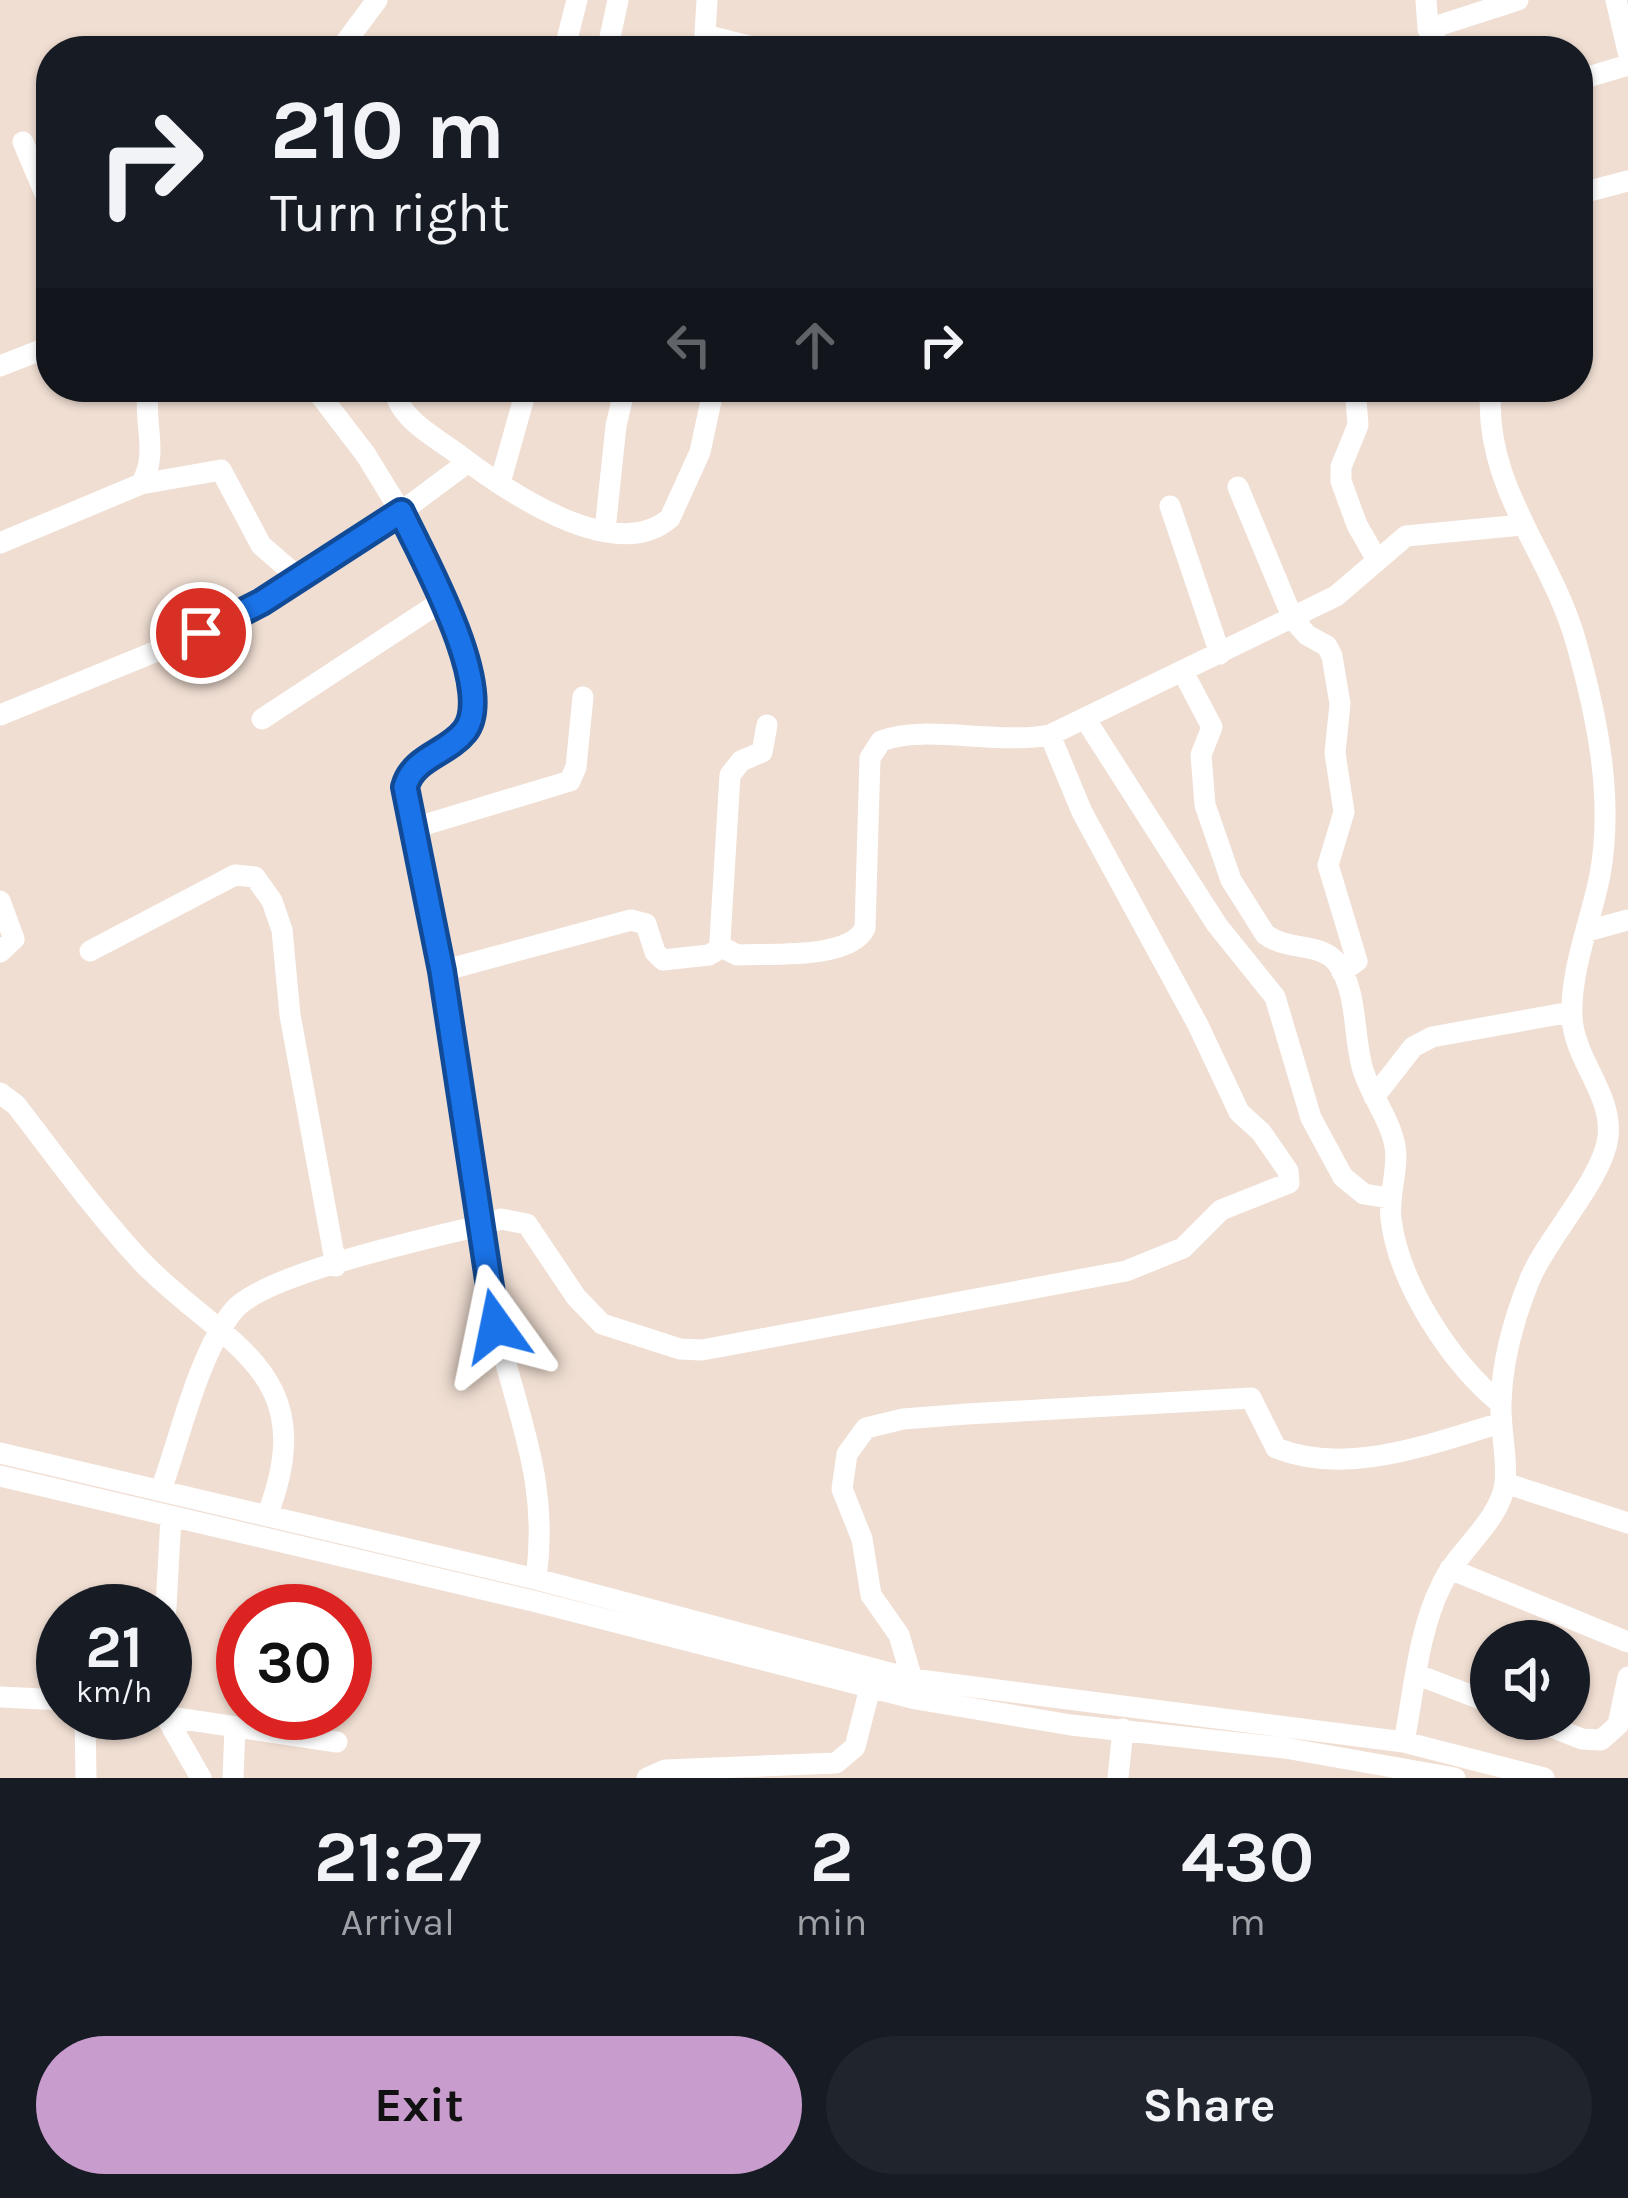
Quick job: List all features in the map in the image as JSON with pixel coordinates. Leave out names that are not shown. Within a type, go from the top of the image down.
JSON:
[{"type":"street","points":[[350,36],[377,0]]},
{"type":"street","points":[[568,36],[577,0]]},
{"type":"street","points":[[610,36],[617,0]]},
{"type":"street","points":[[705,36],[707,0]]},
{"type":"street","points":[[1426,0],[1428,29],[1433,36]]},
{"type":"street","points":[[1428,29],[1518,0]]},
{"type":"street","points":[[1616,0],[1628,52]]},
{"type":"street","points":[[1593,76],[1628,65]]},
{"type":"street","points":[[23,142],[36,173]]},
{"type":"street","points":[[1593,190],[1628,181]]},
{"type":"street","points":[[0,366],[36,352]]},
{"type":"street","points":[[141,484],[151,461],[142,402]]},
{"type":"street","points":[[324,402],[401,512],[467,668],[473,718],[464,734],[407,777],[405,787],[442,971],[488,1294],[535,1461],[541,1540],[536,1579]]},
{"type":"street","points":[[398,402],[414,422],[548,513],[605,530],[650,531],[670,518],[700,452],[711,402]]},
{"type":"street","points":[[500,484],[523,402]]},
{"type":"street","points":[[605,530],[622,402]]},
{"type":"street","points":[[1356,402],[1358,425],[1341,467],[1342,481],[1357,525],[1377,560]]},
{"type":"street","points":[[1404,1742],[1430,1617],[1450,1569],[1498,1504],[1505,1484],[1504,1365],[1529,1280],[1546,1244],[1597,1168],[1608,1137],[1608,1113],[1574,1038],[1571,1012],[1617,804],[1565,607],[1522,525],[1496,461],[1490,402]]},
{"type":"street","points":[[0,715],[201,633],[300,578],[468,462]]},
{"type":"street","points":[[0,544],[141,484],[221,470],[261,545],[300,578]]},
{"type":"street","points":[[1238,487],[1293,620],[1327,646],[1339,693],[1335,752],[1343,812],[1328,865],[1357,961],[1342,972]]},
{"type":"street","points":[[1170,506],[1220,654]]},
{"type":"street","points":[[722,947],[737,955],[840,949],[860,938],[865,928],[870,758],[881,741],[932,735],[1016,742],[1050,736],[1336,596],[1406,536],[1522,525]]},
{"type":"street","points":[[262,719],[442,601]]},
{"type":"street","points":[[1183,672],[1212,727],[1201,755],[1205,806],[1231,880],[1264,934],[1276,944],[1325,952],[1342,972],[1363,1070],[1395,1144],[1390,1198],[1395,1238],[1430,1316],[1470,1379],[1501,1414]]},
{"type":"street","points":[[415,828],[570,781],[576,767],[583,698]]},
{"type":"street","points":[[1086,720],[1217,925],[1275,997],[1311,1118],[1343,1177],[1364,1195],[1390,1198]]},
{"type":"street","points":[[722,947],[719,929],[730,775],[741,761],[762,752],[766,725]]},
{"type":"street","points":[[160,1490],[222,1329],[236,1307],[255,1292],[501,1219],[527,1224],[576,1297],[602,1324],[680,1348],[702,1350],[1126,1271],[1183,1248],[1221,1210],[1285,1187],[1291,1178],[1288,1171],[1262,1132],[1239,1112],[1198,1025],[1102,851],[1050,736]]},
{"type":"street","points":[[90,951],[235,875],[255,877],[263,886],[281,930],[290,1015],[336,1266]]},
{"type":"street","points":[[0,901],[14,939],[0,952]]},
{"type":"street","points":[[442,971],[631,920],[646,925],[655,952],[663,960],[709,956],[722,947]]},
{"type":"street","points":[[1587,931],[1628,920]]},
{"type":"street","points":[[1374,1097],[1413,1047],[1432,1037],[1571,1012]]},
{"type":"street","points":[[0,1093],[16,1105],[140,1260],[179,1298],[248,1350],[265,1376],[279,1412],[284,1462],[267,1516]]},
{"type":"street","points":[[912,1679],[899,1636],[871,1595],[862,1539],[842,1489],[848,1454],[866,1428],[967,1414],[1242,1397],[1258,1403],[1265,1432],[1276,1448],[1349,1458],[1408,1450],[1501,1414]]},
{"type":"street","points":[[0,1454],[536,1579],[912,1679],[1404,1742],[1544,1778]]},
{"type":"street","points":[[0,1476],[532,1601],[870,1688],[1071,1725],[1286,1748],[1455,1778]]},
{"type":"street","points":[[1505,1484],[1628,1523]]},
{"type":"street","points":[[167,1584],[171,1517]]},
{"type":"street","points":[[1450,1569],[1628,1642]]},
{"type":"street","points":[[1418,1675],[1470,1695]]},
{"type":"street","points":[[1590,1739],[1601,1740],[1618,1725],[1628,1677]]},
{"type":"street","points":[[646,1778],[665,1770],[836,1763],[855,1747],[870,1688]]},
{"type":"street","points":[[0,1697],[36,1699]]},
{"type":"street","points":[[1118,1778],[1123,1729]]},
{"type":"street","points":[[85,1740],[86,1778]]},
{"type":"street","points":[[174,1740],[201,1778]]},
{"type":"street","points":[[233,1778],[234,1740]]},
{"type":"street","points":[[323,1740],[337,1742]]},
{"type":"route","points":[[201,633],[262,602],[401,512],[454,629],[474,696],[473,718],[464,734],[416,767],[405,787],[442,971],[496,1326]]}]
